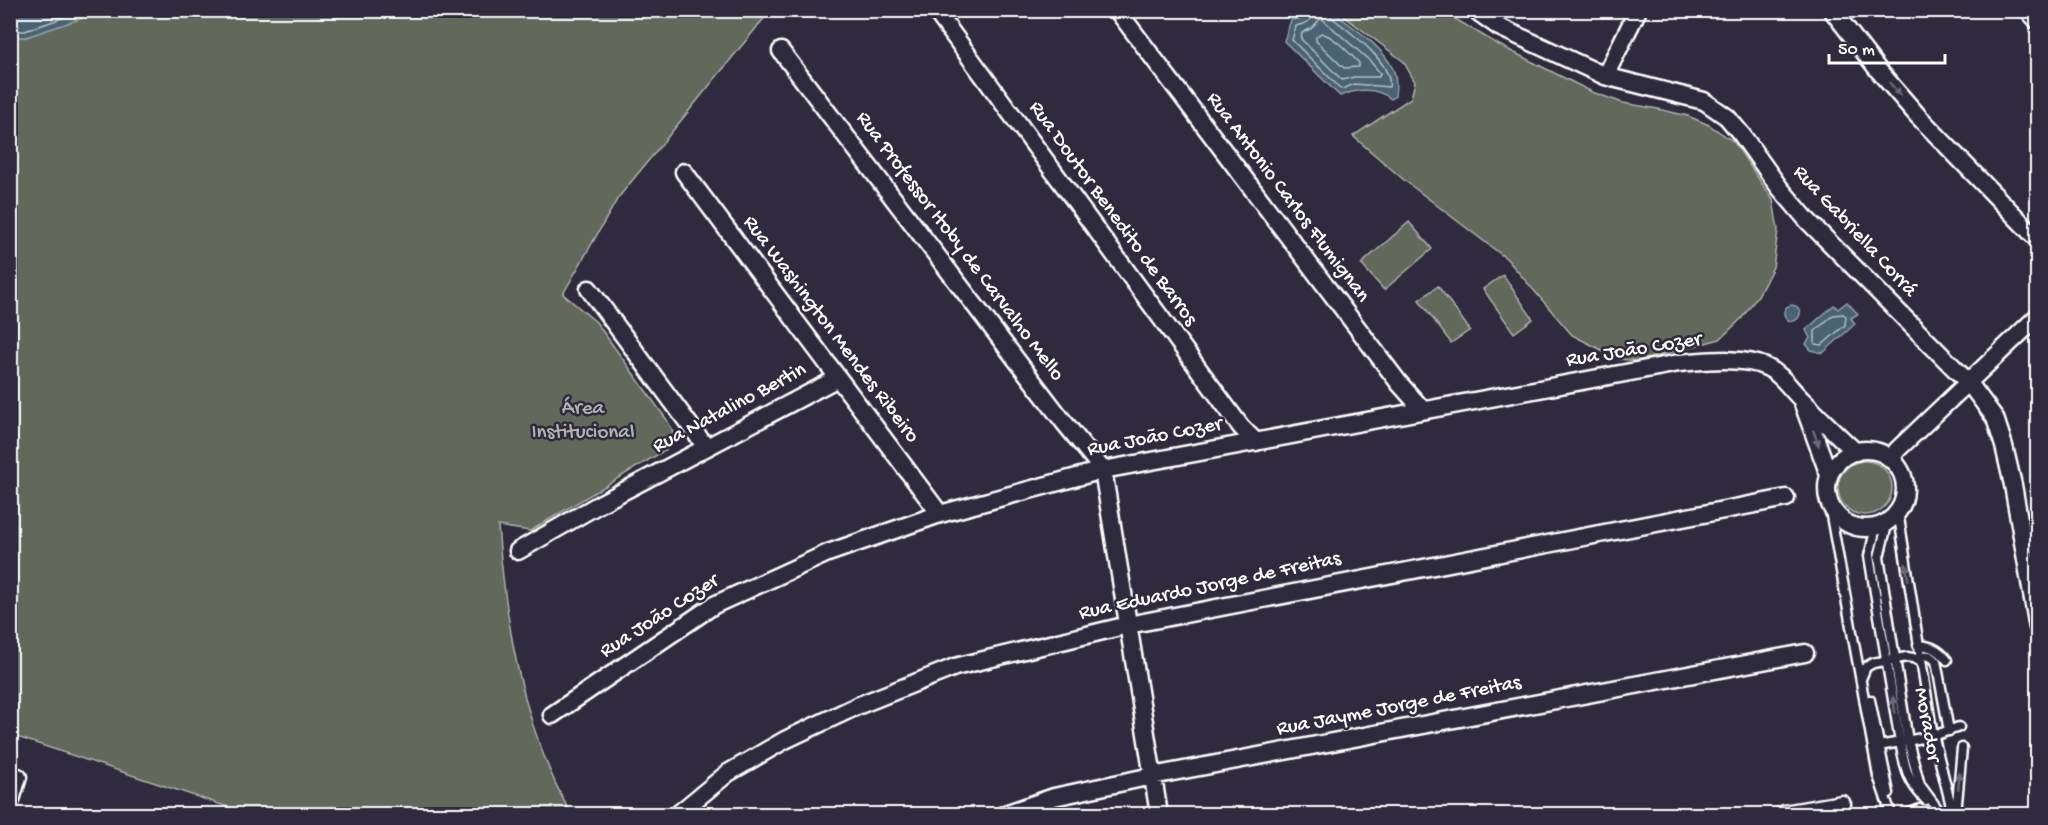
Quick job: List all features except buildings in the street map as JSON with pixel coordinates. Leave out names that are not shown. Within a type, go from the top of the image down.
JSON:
[{"type":"street","name":"Rua Doutor Benedito de Barros","points":[[935,10],[1234,417],[1256,442]]},
{"type":"street","name":"Rua Antonio Carlos Flumignan","points":[[1117,10],[1399,383],[1424,410]]},
{"type":"street","name":"Rua Gabriella Corrá","points":[[1474,10],[1499,27],[1605,76],[1704,101],[1727,117],[1779,187],[1807,220],[1969,383],[1995,418],[2013,485],[2037,628]]},
{"type":"street","points":[[1605,76],[1638,10]]},
{"type":"street","points":[[1832,10],[1879,71],[1918,116],[2037,240]]},
{"type":"street","points":[[2028,10],[2037,21]]},
{"type":"street","name":"Rua Professor Itoby de Carvalho Mello","points":[[781,51],[1103,470]]},
{"type":"street","name":"Rua Washington Mendes Ribeiro","points":[[684,172],[940,514]]},
{"type":"street","points":[[589,289],[706,447]]},
{"type":"street","points":[[1890,460],[1897,450],[2037,316]]},
{"type":"street","name":"Rua João Cozer","points":[[552,715],[714,605],[828,553],[940,514],[1103,470],[1679,363],[1719,360],[1766,366],[1785,381],[1802,401],[1856,452]]},
{"type":"street","name":"Rua Natalino Bertin","points":[[518,551],[706,447],[838,378]]},
{"type":"street","name":"Rua João Cozer","points":[[1802,401],[1829,476]]},
{"type":"street","points":[[1856,452],[1874,452],[1890,460],[1902,475],[1904,484],[1902,502],[1887,520],[1861,528],[1846,523],[1831,506],[1827,483],[1840,460],[1856,452]]},
{"type":"street","points":[[1103,470],[1159,814]]},
{"type":"street","name":"Rua Eduardo Jorge de Freitas","points":[[678,814],[728,773],[785,740],[857,706],[955,667],[1128,625],[1786,498]]},
{"type":"street","name":"Rua Jayme Jorge de Freitas","points":[[1005,814],[1054,797],[1152,776],[1805,653]]},
{"type":"street","points":[[10,802],[18,777]]},
{"type":"street","points":[[1784,814],[1842,804]]},
{"type":"lane","points":[[1831,506],[1878,776],[1892,814]]},
{"type":"lane","points":[[1831,506],[1856,642],[1864,670],[1892,814]]},
{"type":"lane","points":[[1887,520],[1916,630],[1934,736],[1954,814]]},
{"type":"lane","points":[[1887,520],[1879,557],[1887,635]]},
{"type":"lane","points":[[1887,520],[1869,556],[1887,635]]},
{"type":"lane","name":"Morador","points":[[1887,635],[1904,741],[1920,784],[1942,813]]},
{"type":"lane","points":[[1918,645],[1932,647],[1942,652],[1947,660]]},
{"type":"lane","points":[[1861,679],[1864,670],[1869,665],[1891,660],[1921,659],[1927,655],[1932,657],[1936,661],[1948,731]]},
{"type":"lane","points":[[1879,746],[1934,736],[1959,727]]},
{"type":"lane","points":[[1954,814],[1962,748]]},
{"type":"lane","points":[[1907,814],[1920,809],[1942,813]]},
{"type":"green space","name":"Área Institucional","points":[[104,10],[770,11],[618,198],[563,294],[596,322],[667,420],[674,440],[667,449],[530,531],[498,526],[512,637],[528,710],[554,780],[571,814],[249,814],[11,735],[11,37],[26,37]]},
{"type":"green space","points":[[1337,11],[1442,11],[1499,45],[1592,92],[1623,103],[1688,116],[1709,125],[1734,142],[1773,200],[1778,230],[1773,267],[1759,294],[1742,318],[1720,339],[1639,361],[1619,359],[1572,335],[1507,259],[1404,180],[1353,136],[1411,98],[1415,82],[1403,61]]},
{"type":"green space","points":[[1409,222],[1432,249],[1384,290],[1361,264]]},
{"type":"green space","points":[[1503,275],[1533,319],[1514,333],[1483,289]]},
{"type":"green space","points":[[1438,286],[1470,330],[1451,343],[1419,300]]},
{"type":"green space","points":[[1865,461],[1875,463],[1884,469],[1890,478],[1892,488],[1890,498],[1884,507],[1875,513],[1865,515],[1855,513],[1846,507],[1840,498],[1838,488],[1840,478],[1846,469],[1855,463]]},
{"type":"water","points":[[11,10],[104,11],[26,37],[11,37]]},
{"type":"water","points":[[1304,11],[1332,11],[1374,44],[1393,69],[1396,79],[1395,96],[1391,99],[1379,92],[1366,90],[1340,96],[1284,41],[1291,20],[1305,18]]},
{"type":"water","points":[[1847,302],[1858,314],[1851,318],[1855,324],[1823,353],[1811,350],[1806,344],[1810,338],[1806,330],[1834,305],[1838,309]]},
{"type":"water","points":[[1789,305],[1795,305],[1800,313],[1798,319],[1789,321],[1784,316],[1784,310]]}]
